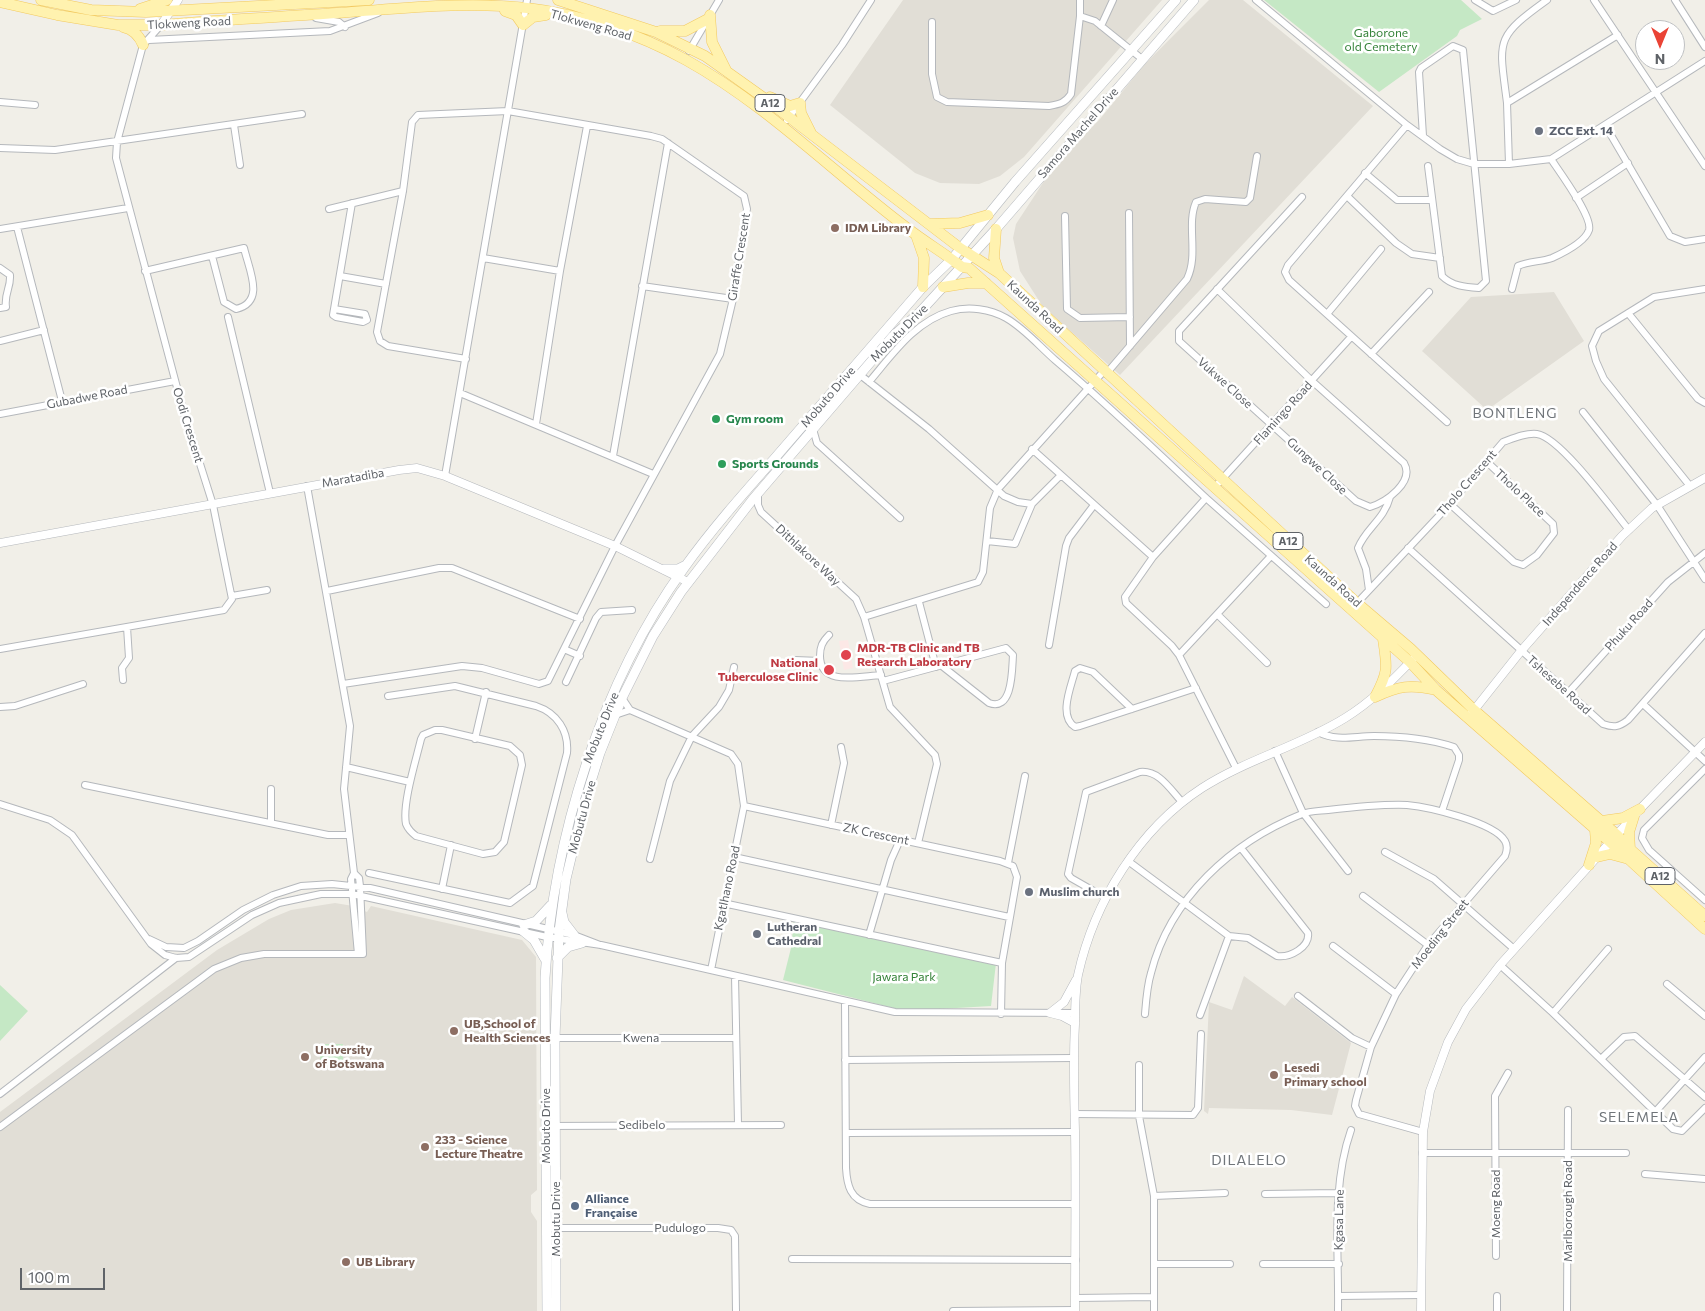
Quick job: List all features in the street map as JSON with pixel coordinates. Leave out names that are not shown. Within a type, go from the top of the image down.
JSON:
[{"type":"main road","name":"Tlokweng Road","points":[[41,0],[91,10],[170,12],[369,0]]},
{"type":"main road","points":[[132,11],[167,0]]},
{"type":"main road","points":[[209,0],[224,9]]},
{"type":"main road","name":"Tlokweng Road","points":[[558,0],[656,32],[690,48],[727,71],[764,98],[960,248]]},
{"type":"main road","name":"Samora Machel Drive","points":[[960,248],[1176,0]]},
{"type":"main road","name":"Samora Machel Drive","points":[[962,267],[1142,59],[1195,1]]},
{"type":"main road","name":"Tlokweng Road","points":[[0,2],[49,14],[118,25],[161,25],[392,10],[526,4],[630,34],[684,59],[712,75],[782,127],[908,228],[962,267]]},
{"type":"main road","points":[[485,7],[495,8],[516,15],[523,25],[537,16],[565,16]]},
{"type":"main road","points":[[656,32],[685,30],[709,17],[712,42],[727,71]]},
{"type":"main road","points":[[118,25],[132,30],[146,42]]},
{"type":"main road","points":[[764,98],[768,96],[790,106],[800,103],[801,113],[812,134]]},
{"type":"main road","points":[[930,224],[960,223],[988,215]]},
{"type":"main road","points":[[908,228],[914,233],[923,252],[924,287]]},
{"type":"main road","points":[[996,229],[994,258],[999,274]]},
{"type":"main road","points":[[952,259],[960,248]]},
{"type":"main road","name":"Kaunda Road","points":[[960,248],[972,254],[999,274],[1105,373],[1218,484],[1417,654],[1471,714],[1595,830],[1614,838]]},
{"type":"main road","name":"Mobuto Drive","points":[[550,1126],[545,1038],[548,934],[573,805],[611,699],[636,648],[686,565],[745,492],[924,287],[952,259]]},
{"type":"main road","name":"Kaunda Road","points":[[962,267],[969,268],[1095,379]]},
{"type":"main road","name":"Mobutu Drive","points":[[556,1311],[551,1227],[550,1126],[558,935],[566,880],[584,804],[600,753],[622,698],[653,636],[688,582],[744,509],[893,336],[962,267]]},
{"type":"main road","points":[[943,287],[968,282],[986,283]]},
{"type":"main road","name":"A12","points":[[1095,379],[1218,484],[1382,639]]},
{"type":"main road","points":[[670,589],[669,578],[664,569],[678,568],[686,565]]},
{"type":"main road","points":[[1375,697],[1385,678],[1387,668],[1382,639]]},
{"type":"main road","name":"Kaunda Road","points":[[1382,639],[1410,662],[1436,690],[1471,714],[1602,821],[1628,853],[1705,929]]},
{"type":"main road","points":[[1375,697],[1402,686],[1436,690]]},
{"type":"main road","points":[[1602,821],[1622,818],[1637,813]]},
{"type":"main road","points":[[1593,861],[1610,854],[1628,853],[1629,832],[1637,813]]},
{"type":"main road","points":[[1593,861],[1596,843],[1595,830]]},
{"type":"main road","name":"Kaunda Road","points":[[1628,853],[1705,916]]},
{"type":"main road","points":[[546,961],[534,940],[523,928],[540,918],[553,903]]},
{"type":"main road","points":[[562,908],[564,922],[574,935]]},
{"type":"main road","points":[[557,958],[568,947],[582,944]]},
{"type":"main road","points":[[546,1311],[551,1227]]},
{"type":"street","points":[[161,25],[178,0]]},
{"type":"street","points":[[684,59],[719,0]]},
{"type":"street","points":[[782,127],[871,0]]},
{"type":"street","points":[[932,22],[932,74],[937,97],[947,102],[1049,106],[1060,104],[1067,100],[1071,94],[1080,16],[1080,0]]},
{"type":"street","points":[[1101,26],[1113,0]]},
{"type":"street","points":[[1256,0],[1407,125],[1457,159],[1474,164],[1509,164],[1551,159],[1705,61]]},
{"type":"street","points":[[1475,0],[1493,11],[1499,10],[1516,0]]},
{"type":"street","points":[[1509,164],[1507,103],[1501,66],[1504,40],[1516,23],[1548,0]]},
{"type":"street","points":[[1594,0],[1705,166]]},
{"type":"street","points":[[1675,0],[1705,47]]},
{"type":"street","points":[[445,476],[526,4]]},
{"type":"street","points":[[146,42],[330,31],[345,27],[356,20],[392,10]]},
{"type":"street","points":[[290,16],[328,19],[339,22],[345,27]]},
{"type":"street","points":[[1080,16],[1092,19],[1142,59]]},
{"type":"street","name":"Oodi Crescent","points":[[161,25],[146,42],[117,142],[116,158],[175,381],[213,505],[232,596]]},
{"type":"street","points":[[1507,103],[1618,35]]},
{"type":"street","points":[[1423,136],[1419,72],[1421,68],[1453,46],[1460,47],[1463,50],[1486,281],[1479,288],[1463,287],[1448,281],[1442,276],[1428,166]]},
{"type":"street","points":[[0,102],[35,105]]},
{"type":"street","name":"Giraffe Crescent","points":[[343,684],[462,666],[482,668],[543,684],[548,681],[653,474],[715,365],[724,342],[747,209],[744,196],[668,143],[651,136],[508,111],[421,114],[415,117],[412,122],[403,191]]},
{"type":"street","points":[[0,148],[55,150],[302,114]]},
{"type":"street","points":[[234,125],[240,165]]},
{"type":"street","points":[[1407,125],[1348,197],[1288,265],[1285,272],[1289,280],[1447,422]]},
{"type":"street","points":[[1605,125],[1670,236],[1685,242],[1705,240]]},
{"type":"street","points":[[536,424],[560,271],[587,126]]},
{"type":"street","points":[[613,456],[668,143]]},
{"type":"street","points":[[864,616],[919,602],[978,582],[983,572],[990,508],[998,489],[1087,387],[1105,373],[1178,291],[1192,269],[1196,202],[1206,199],[1246,202],[1250,198],[1257,156]]},
{"type":"street","points":[[1512,289],[1518,266],[1557,255],[1585,235],[1589,229],[1588,221],[1576,198],[1551,159]]},
{"type":"street","points":[[1576,198],[1628,163]]},
{"type":"street","points":[[1365,174],[1397,200],[1432,200]]},
{"type":"street","points":[[329,209],[403,191],[376,332],[380,341],[388,346],[466,359]]},
{"type":"street","points":[[1302,197],[1217,289],[1312,381],[1404,463],[1407,468],[1406,475],[1398,489],[1390,497],[1387,508],[1374,527],[1361,540],[1358,548],[1366,569],[1369,590]]},
{"type":"street","points":[[1348,197],[1396,242],[1412,254],[1440,258]]},
{"type":"street","points":[[334,309],[365,314],[367,320],[363,322],[334,315],[334,309],[352,203]]},
{"type":"street","points":[[0,229],[128,208]]},
{"type":"street","points":[[1129,213],[1130,346]]},
{"type":"street","points":[[1065,216],[1067,309],[1080,318],[1130,317]]},
{"type":"street","points":[[17,227],[62,401]]},
{"type":"street","points":[[145,271],[244,248],[254,290],[252,299],[246,307],[236,309],[224,302],[212,256]]},
{"type":"street","points":[[1327,314],[1381,250]]},
{"type":"street","points":[[483,258],[560,271]]},
{"type":"street","points":[[0,268],[10,275],[5,292],[6,307],[0,308]]},
{"type":"street","points":[[340,276],[386,284]]},
{"type":"street","points":[[642,286],[733,298]]},
{"type":"street","name":"Vukwe Close","points":[[1217,289],[1179,331],[1179,341],[1272,424]]},
{"type":"street","points":[[1690,486],[1604,379],[1596,362],[1592,346],[1599,331],[1654,297],[1705,289]]},
{"type":"street","points":[[1371,354],[1429,292]]},
{"type":"street","points":[[869,382],[904,341],[926,324],[950,311],[972,308],[1004,317],[1021,329],[1087,387],[1206,498],[1326,604]]},
{"type":"street","points":[[1628,313],[1698,399],[1705,403]]},
{"type":"street","points":[[228,317],[270,493]]},
{"type":"street","points":[[0,341],[44,330]]},
{"type":"street","name":"Flamingo Road","points":[[1218,484],[1351,337]]},
{"type":"street","points":[[860,374],[929,429],[1010,499],[1032,504]]},
{"type":"street","name":"Gubadwe Road","points":[[0,414],[175,381]]},
{"type":"street","points":[[460,393],[653,474]]},
{"type":"street","points":[[1583,412],[1657,506],[1705,579]]},
{"type":"street","name":"Gungwe Close","points":[[1272,424],[1356,501],[1370,507],[1390,497]]},
{"type":"street","points":[[813,428],[817,443],[900,518]]},
{"type":"street","name":"Tholo Crescent","points":[[1356,603],[1450,504],[1504,442],[1516,437],[1538,434],[1551,440],[1565,453],[1629,530]]},
{"type":"street","points":[[801,443],[817,443]]},
{"type":"street","points":[[1032,450],[1153,557]]},
{"type":"street","name":"Tholo Place","points":[[1450,504],[1514,562],[1523,565],[1537,555],[1554,533],[1553,524],[1486,461]]},
{"type":"street","name":"Maratadiba","points":[[0,543],[213,505],[307,486],[408,469],[429,470],[615,546],[688,582]]},
{"type":"street","points":[[987,541],[1015,544],[1032,504],[1061,475]]},
{"type":"street","name":"Independence Road","points":[[1471,714],[1521,651],[1629,530],[1657,506],[1705,478]]},
{"type":"street","points":[[307,486],[327,591],[350,734],[344,798],[354,873],[352,894],[361,954]]},
{"type":"street","points":[[758,493],[758,505],[761,512]]},
{"type":"street","points":[[1206,498],[1153,557],[1124,597],[1124,601],[1180,655],[1236,768]]},
{"type":"street","points":[[1050,646],[1066,546],[1069,538],[1094,505]]},
{"type":"street","points":[[744,509],[761,512]]},
{"type":"street","name":"Dithlakore Way","points":[[761,512],[856,599],[864,616],[890,707],[937,759],[918,843]]},
{"type":"street","name":"Tshesebe Road","points":[[1408,548],[1602,724],[1611,727],[1620,726],[1643,704],[1705,633]]},
{"type":"street","name":"Phuku Road","points":[[1568,693],[1668,582],[1693,560],[1705,553]]},
{"type":"street","points":[[1180,655],[1271,556]]},
{"type":"street","points":[[327,591],[439,568],[452,568],[580,619]]},
{"type":"street","points":[[0,649],[224,610],[232,596],[267,590]]},
{"type":"street","points":[[829,635],[821,646],[820,661],[824,673],[832,676],[882,678],[939,667],[1006,648],[1012,655],[1008,694],[1003,702],[997,704],[989,702],[939,667],[919,602]]},
{"type":"street","points":[[566,682],[580,656],[596,618],[601,612],[632,610]]},
{"type":"street","points":[[1218,615],[1267,663]]},
{"type":"street","points":[[123,680],[122,668],[129,658],[126,627]]},
{"type":"street","points":[[564,649],[580,656]]},
{"type":"street","points":[[1050,1014],[1064,1002],[1078,976],[1092,929],[1106,898],[1128,861],[1150,834],[1182,802],[1236,768],[1344,719],[1375,697],[1417,654]]},
{"type":"street","points":[[795,660],[820,661]]},
{"type":"street","points":[[650,859],[670,781],[692,736],[719,707],[729,690],[734,667]]},
{"type":"street","points":[[1132,709],[1093,672],[1080,668],[1075,671],[1066,712],[1067,719],[1073,726],[1080,726],[1132,709],[1196,688]]},
{"type":"street","points":[[0,707],[15,706],[83,684]]},
{"type":"street","points":[[370,873],[505,903],[531,888],[567,753],[567,741],[560,723],[547,709],[486,692],[455,686],[388,696]]},
{"type":"street","points":[[475,739],[486,692]]},
{"type":"street","points":[[622,698],[630,710],[692,736]]},
{"type":"street","points":[[1643,704],[1705,761]]},
{"type":"street","points":[[616,715],[630,710]]},
{"type":"street","points":[[442,730],[475,739],[510,746],[520,755],[522,765],[504,842],[495,852],[482,854],[416,836],[408,829],[406,819],[410,782],[423,735],[442,730]]},
{"type":"street","points":[[1144,1014],[1151,972],[1167,933],[1184,903],[1204,877],[1260,834],[1303,813],[1384,805],[1408,806],[1442,812],[1459,760],[1457,750],[1454,747],[1438,742],[1397,737],[1336,739],[1318,732]]},
{"type":"street","name":"Kgatlhano Road","points":[[692,736],[735,758],[738,764],[744,806],[711,970]]},
{"type":"street","points":[[1421,1311],[1423,1132],[1430,1091],[1448,1042],[1466,1009],[1500,965],[1614,838],[1705,742]]},
{"type":"street","points":[[831,824],[844,763],[841,747]]},
{"type":"street","points":[[1275,751],[1303,813],[1348,871]]},
{"type":"street","points":[[346,767],[410,782]]},
{"type":"street","points":[[1705,769],[1644,830],[1642,838],[1649,850],[1705,900]]},
{"type":"street","points":[[1106,898],[1071,878],[1068,874],[1086,792],[1140,772],[1149,772],[1157,775],[1182,802]]},
{"type":"street","points":[[1001,1014],[1002,963],[1017,878],[1016,871],[1008,863],[1025,776]]},
{"type":"street","points":[[85,785],[328,835],[349,835]]},
{"type":"street","points":[[270,823],[271,789]]},
{"type":"street","points":[[0,804],[50,820],[72,835],[154,948],[176,958]]},
{"type":"street","name":"ZK Crescent","points":[[744,806],[1008,863]]},
{"type":"street","name":"Moeding Street","points":[[1423,1132],[1359,1114],[1354,1106],[1372,1047],[1396,994],[1428,945],[1462,904],[1501,863],[1507,849],[1505,841],[1489,828],[1442,812]]},
{"type":"street","points":[[869,935],[900,840]]},
{"type":"street","points":[[442,889],[451,845]]},
{"type":"street","points":[[1128,861],[1229,936],[1248,938],[1277,956],[1283,957],[1295,953],[1309,936],[1241,848]]},
{"type":"street","points":[[1385,852],[1426,874],[1514,949]]},
{"type":"street","points":[[734,857],[1009,917]]},
{"type":"street","points":[[354,873],[359,878],[361,894],[361,954]]},
{"type":"street","points":[[148,939],[166,946],[184,948],[198,941],[243,910],[273,895],[301,886],[332,884],[360,886],[548,934],[574,935],[601,946]]},
{"type":"street","points":[[0,1094],[176,958],[198,953],[252,916],[279,903],[321,894],[361,894],[523,928]]},
{"type":"street","points":[[1363,896],[1428,945]]},
{"type":"street","points":[[723,904],[1002,963]]},
{"type":"street","points":[[558,935],[582,944],[601,946],[901,1013],[1075,1013]]},
{"type":"street","points":[[1200,1015],[1229,936]]},
{"type":"street","points":[[1333,946],[1396,994]]},
{"type":"street","points":[[1553,1013],[1608,949]]},
{"type":"street","points":[[0,1127],[214,969],[241,958],[264,954],[361,954]]},
{"type":"street","points":[[1500,965],[1553,1013],[1673,1129],[1682,1131],[1705,1108]]},
{"type":"street","points":[[734,976],[738,1124]]},
{"type":"street","points":[[953,1311],[1075,1310],[1073,1058],[1078,976]]},
{"type":"street","points":[[1667,984],[1705,1016]]},
{"type":"street","points":[[1298,996],[1352,1038],[1372,1047]]},
{"type":"street","points":[[845,1002],[848,1185],[854,1196],[864,1203],[1074,1204]]},
{"type":"street","points":[[1050,1014],[1062,1016],[1075,1023]]},
{"type":"street","points":[[1074,1114],[1190,1116],[1196,1112],[1201,1034]]},
{"type":"street","points":[[1601,1059],[1624,1037],[1629,1035],[1635,1036],[1705,1097]]},
{"type":"street","name":"Kwena","points":[[545,1038],[736,1038]]},
{"type":"street","points":[[1656,1111],[1705,1057]]},
{"type":"street","points":[[845,1060],[1073,1058]]},
{"type":"street","points":[[1139,1065],[1139,1116],[1154,1196],[1154,1311]]},
{"type":"street","name":"Moeng Road","points":[[1496,1256],[1495,1096],[1508,1073]]},
{"type":"street","name":"Marlborough Road","points":[[1567,1311],[1568,1110]]},
{"type":"street","name":"Sedibelo","points":[[550,1126],[781,1125]]},
{"type":"street","name":"Kgasa Lane","points":[[1338,1311],[1338,1193],[1344,1150],[1352,1130]]},
{"type":"street","points":[[847,1133],[1075,1132]]},
{"type":"street","points":[[1422,1153],[1626,1153]]},
{"type":"street","points":[[1646,1174],[1705,1179]]},
{"type":"street","points":[[1154,1196],[1225,1193]]},
{"type":"street","points":[[1265,1194],[1338,1193]]},
{"type":"street","name":"Pudulogo","points":[[551,1227],[718,1228],[731,1230],[735,1236],[736,1311]]},
{"type":"street","points":[[792,1259],[1076,1260]]},
{"type":"street","points":[[1154,1264],[1230,1264]]},
{"type":"street","points":[[1263,1264],[1339,1264]]},
{"type":"street","points":[[1338,1296],[1421,1295]]},
{"type":"street","points":[[1497,1296],[1497,1311]]},
{"type":"street","points":[[1075,1298],[1154,1297]]},
{"type":"shaded area","points":[[903,0],[1162,0],[1024,157],[1000,176],[979,184],[940,183],[915,173],[830,105]]},
{"type":"shaded area","points":[[1209,0],[1243,0],[1373,106],[1120,375],[1043,307],[1020,271],[1013,238],[1016,224],[1054,166],[1100,119],[1144,65]]},
{"type":"shaded area","points":[[1554,292],[1584,341],[1487,410],[1422,351],[1471,297]]},
{"type":"shaded area","name":"MDR-TB Clinic and TB Research Laboratory","points":[[848,640],[853,668],[844,670],[839,641]]},
{"type":"shaded area","name":"University of Botswana","points":[[335,903],[353,906],[367,912],[371,906],[522,940],[536,957],[537,1190],[531,1195],[531,1212],[537,1221],[537,1311],[0,1311],[0,1112],[217,950],[269,919],[291,910]]},
{"type":"shaded area","name":"Lesedi Primary school","points":[[1244,976],[1285,1006],[1292,997],[1351,1043],[1332,1115],[1291,1110],[1209,1108],[1208,1114],[1204,1111],[1209,1002],[1232,1010]]},
{"type":"green space","name":"Gaborone old Cemetery","points":[[1264,0],[1461,0],[1482,19],[1460,30],[1457,36],[1379,92]]},
{"type":"green space","name":"Jawara Park","points":[[794,919],[996,963],[991,1006],[905,1011],[783,980],[791,948]]},
{"type":"green space","points":[[0,985],[28,1011],[0,1041]]},
{"type":"green space","points":[[320,1044],[343,1044],[343,1066],[320,1066]]},
{"type":"place","name":"ZCC Ext. 14","points":[[1539,131]]},
{"type":"place","name":"IDM Library","points":[[835,228]]},
{"type":"place","name":"Gym room","points":[[716,419]]},
{"type":"place","name":"Sports Grounds","points":[[722,464]]},
{"type":"place","name":"MDR-TB Clinic and TB Research Laboratory","points":[[846,655]]},
{"type":"place","name":"National Tuberculose Clinic","points":[[829,670]]},
{"type":"place","name":"Muslim church","points":[[1029,892]]},
{"type":"place","name":"Lutheran Cathedral","points":[[757,934]]},
{"type":"place","name":"UB,School of Health Sciences","points":[[454,1031]]},
{"type":"place","name":"University of Botswana","points":[[305,1057]]},
{"type":"place","name":"Lesedi Primary school","points":[[1274,1075]]},
{"type":"place","name":"233 - Science Lecture Theatre","points":[[425,1147]]},
{"type":"place","name":"Alliance Française","points":[[575,1206]]},
{"type":"place","name":"UB Library","points":[[346,1262]]},
{"type":"district","name":"BONTLENG","points":[[1515,413]]},
{"type":"district","name":"SELEMELA","points":[[1639,1117]]},
{"type":"district","name":"DILALELO","points":[[1249,1160]]}]
